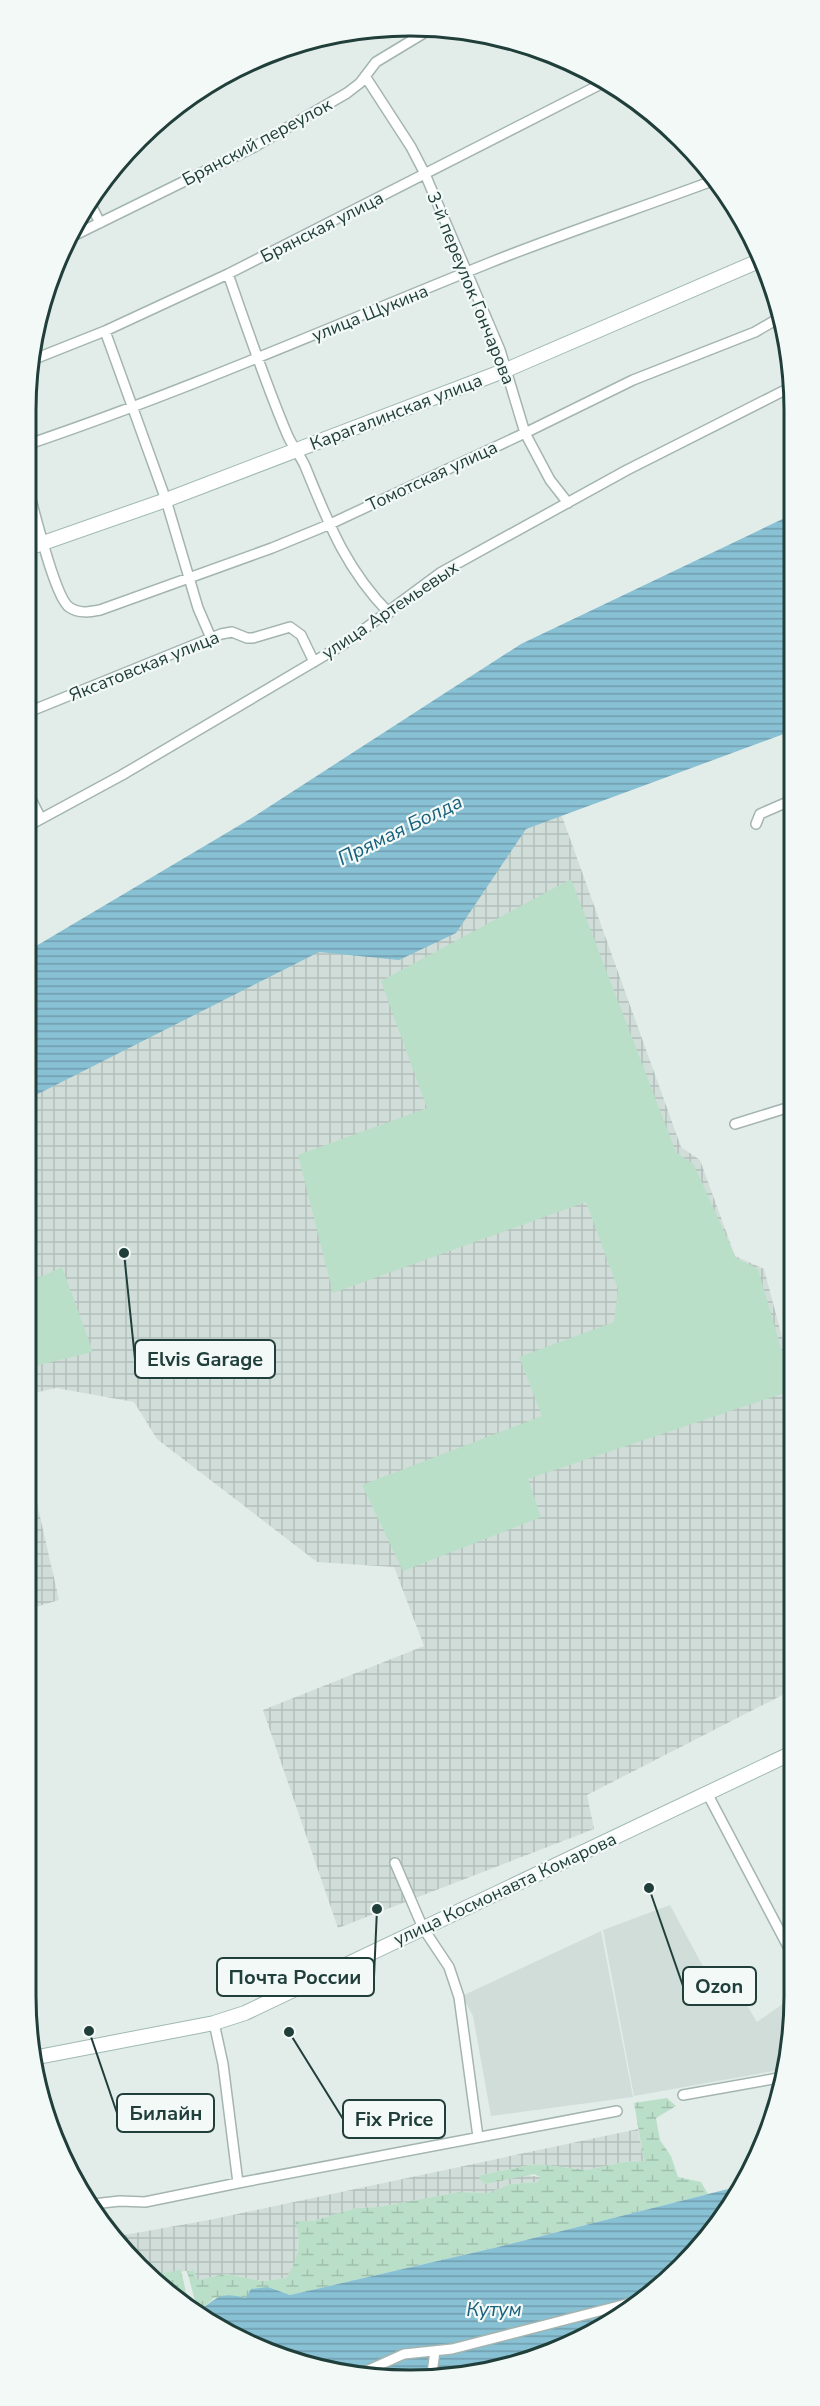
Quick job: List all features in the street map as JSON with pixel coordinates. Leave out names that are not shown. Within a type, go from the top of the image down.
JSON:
[{"type":"main road","name":"Карагалинская улица","points":[[36,545],[166,500],[506,370],[754,263]]},
{"type":"main road","name":"улица Космонавта Комарова","points":[[41,2056],[214,2023],[245,2013],[784,1757]]},
{"type":"street","name":"Брянский переулок","points":[[82,231],[254,147],[347,93],[376,62],[418,36]]},
{"type":"street","name":"3-й переулок Гончарова","points":[[365,76],[402,131],[425,174],[506,370],[525,433],[550,480],[568,503]]},
{"type":"street","name":"Брянская улица","points":[[40,357],[105,331],[228,274],[597,86]]},
{"type":"street","name":"улица Щукина","points":[[36,441],[258,358],[467,272],[708,183]]},
{"type":"street","points":[[94,210],[100,223]]},
{"type":"street","points":[[228,274],[258,358],[328,525],[358,576],[373,597],[389,613]]},
{"type":"street","name":"Томотская улица","points":[[44,542],[61,597],[67,606],[76,612],[100,610],[189,579],[328,525],[633,380],[755,332],[773,321]]},
{"type":"street","points":[[105,331],[134,406],[166,500],[198,608],[211,638]]},
{"type":"street","name":"улица Артемьевых","points":[[36,822],[122,775],[314,662],[389,613],[440,573],[627,470],[783,391]]},
{"type":"street","points":[[36,515],[44,542]]},
{"type":"street","name":"Яксатовская улица","points":[[36,709],[231,632],[254,638],[290,627],[301,635],[314,662]]},
{"type":"street","points":[[756,824],[760,814],[784,804]]},
{"type":"street","points":[[36,809],[41,819]]},
{"type":"street","points":[[735,1124],[784,1109]]},
{"type":"street","points":[[707,1793],[784,1939]]},
{"type":"street","points":[[395,1863],[423,1928],[449,1967],[459,1997],[478,2137]]},
{"type":"street","points":[[214,2023],[223,2064],[238,2183]]},
{"type":"street","points":[[683,2096],[775,2079]]},
{"type":"street","points":[[98,2203],[145,2202],[617,2111]]},
{"type":"street","points":[[373,2368],[404,2354],[452,2349],[620,2306]]},
{"type":"street","points":[[433,2369],[435,2351]]},
{"type":"shaded area","points":[[559,808],[681,1147],[700,1160],[735,1256],[764,1269],[784,1344],[784,1694],[587,1795],[594,1829],[338,1928],[263,1710],[424,1646],[394,1567],[317,1562],[157,1439],[134,1402],[56,1388],[36,1393],[36,1089]]},
{"type":"shaded area","points":[[36,1499],[59,1600],[36,1607]]},
{"type":"shaded area","points":[[670,1905],[714,1987],[731,1979],[757,2022],[784,2003],[777,2070],[634,2096],[603,1930]]},
{"type":"shaded area","points":[[601,1931],[633,2097],[491,2116],[473,2016],[462,1996]]},
{"type":"shaded area","points":[[638,2129],[644,2161],[623,2162],[588,2170],[535,2164],[481,2175],[485,2184],[526,2175],[540,2177],[538,2182],[510,2184],[489,2193],[459,2192],[379,2207],[356,2208],[313,2221],[296,2221],[299,2233],[296,2263],[286,2278],[262,2281],[226,2274],[197,2280],[194,2270],[160,2274],[123,2235],[209,2220]]},
{"type":"green space","points":[[571,879],[676,1152],[694,1165],[736,1258],[758,1269],[784,1359],[784,1393],[528,1479],[541,1517],[403,1571],[362,1485],[542,1416],[519,1357],[614,1322],[618,1289],[586,1202],[333,1293],[298,1155],[427,1108],[381,981]]},
{"type":"green space","points":[[62,1267],[93,1352],[36,1366],[36,1279]]},
{"type":"green space","points":[[667,2098],[676,2106],[656,2118],[660,2140],[671,2156],[678,2177],[701,2182],[708,2194],[498,2247],[290,2295],[268,2287],[246,2298],[214,2298],[203,2308],[196,2302],[187,2271],[194,2270],[197,2280],[226,2274],[262,2281],[286,2278],[298,2251],[295,2221],[313,2221],[356,2208],[379,2207],[459,2192],[489,2193],[510,2184],[538,2182],[540,2177],[534,2174],[485,2184],[479,2178],[481,2175],[535,2164],[588,2170],[623,2162],[644,2161],[634,2103]]},
{"type":"green space","points":[[181,2270],[187,2296],[182,2293],[160,2274]]},
{"type":"water","name":"Прямая Болда","points":[[784,518],[784,734],[526,829],[456,933],[399,960],[319,952],[36,1095],[36,946],[250,819],[521,644]]},
{"type":"water","name":"Кутум","points":[[731,2188],[691,2243],[638,2293],[597,2320],[553,2342],[483,2363],[410,2370],[337,2363],[267,2342],[203,2308],[222,2296],[246,2298],[251,2289],[268,2287],[290,2295],[498,2247]]},
{"type":"place","name":"Elvis Garage","points":[[124,1253]]},
{"type":"place","name":"Ozon","points":[[649,1888]]},
{"type":"place","name":"Почта России","points":[[377,1909]]},
{"type":"place","name":"Билайн","points":[[89,2031]]},
{"type":"place","name":"Fix Price","points":[[289,2032]]}]
